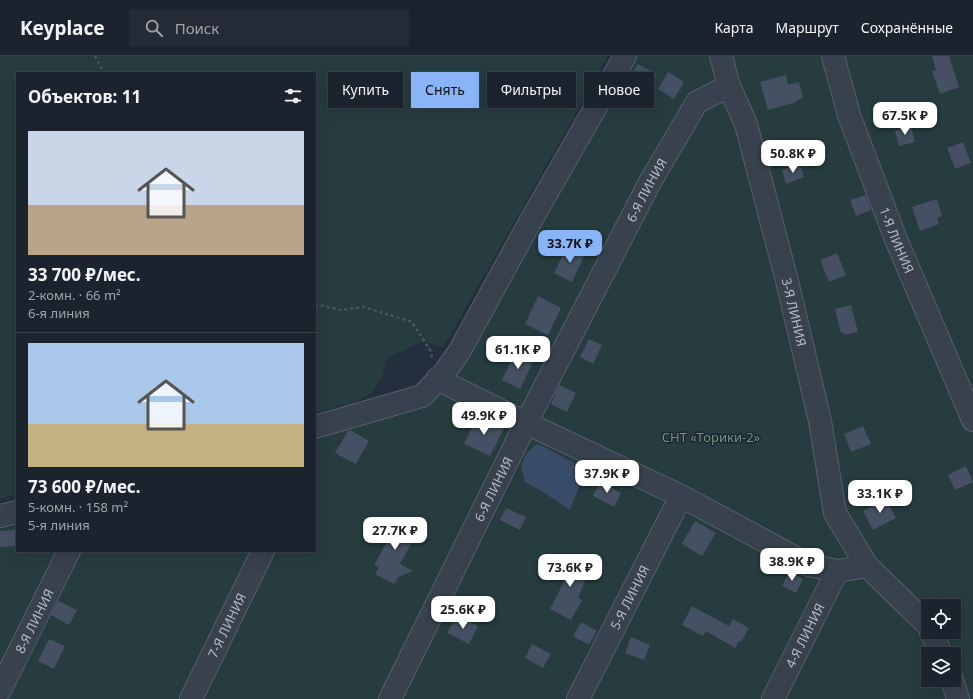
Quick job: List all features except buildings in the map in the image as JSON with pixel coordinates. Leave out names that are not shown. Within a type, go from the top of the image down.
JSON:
[{"type":"street","points":[[316,427],[422,396],[445,372],[459,352],[530,222],[625,56]]},
{"type":"street","name":"3-Я ЛИНИЯ","points":[[721,56],[729,86],[746,124],[787,281],[820,421],[835,513],[867,566],[921,618]]},
{"type":"street","name":"1-Я ЛИНИЯ","points":[[833,56],[849,115],[895,237],[973,420]]},
{"type":"street","name":"6-Я ЛИНИЯ","points":[[390,699],[526,423],[650,182],[698,102],[729,86]]},
{"type":"street","points":[[437,379],[526,423],[682,496],[810,565],[837,571],[867,566]]},
{"type":"street","name":"5-Я ЛИНИЯ","points":[[578,699],[682,496]]},
{"type":"street","points":[[0,516],[16,512]]},
{"type":"street","name":"8-Я ЛИНИЯ","points":[[0,690],[69,552]]},
{"type":"street","name":"7-Я ЛИНИЯ","points":[[191,699],[264,552]]},
{"type":"street","name":"4-Я ЛИНИЯ","points":[[773,699],[837,571]]},
{"type":"street","points":[[955,687],[958,699]]},
{"type":"path","points":[[95,56],[103,72]]},
{"type":"path","points":[[316,304],[341,310],[364,306],[412,322],[430,350],[437,379]]},
{"type":"green space","points":[[0,56],[608,56],[599,72],[584,72],[584,98],[443,348],[424,341],[387,358],[382,378],[372,392],[355,402],[316,413],[316,72],[16,72],[16,494],[0,499]]},
{"type":"green space","name":"СНТ «Торики-2»","points":[[625,56],[973,56],[973,699],[0,699],[0,516],[16,512],[16,552],[316,552],[316,427],[422,396],[594,108],[654,108],[654,72],[615,72]]},
{"type":"water","points":[[535,445],[540,445],[586,469],[570,510],[525,482],[522,462]]}]
